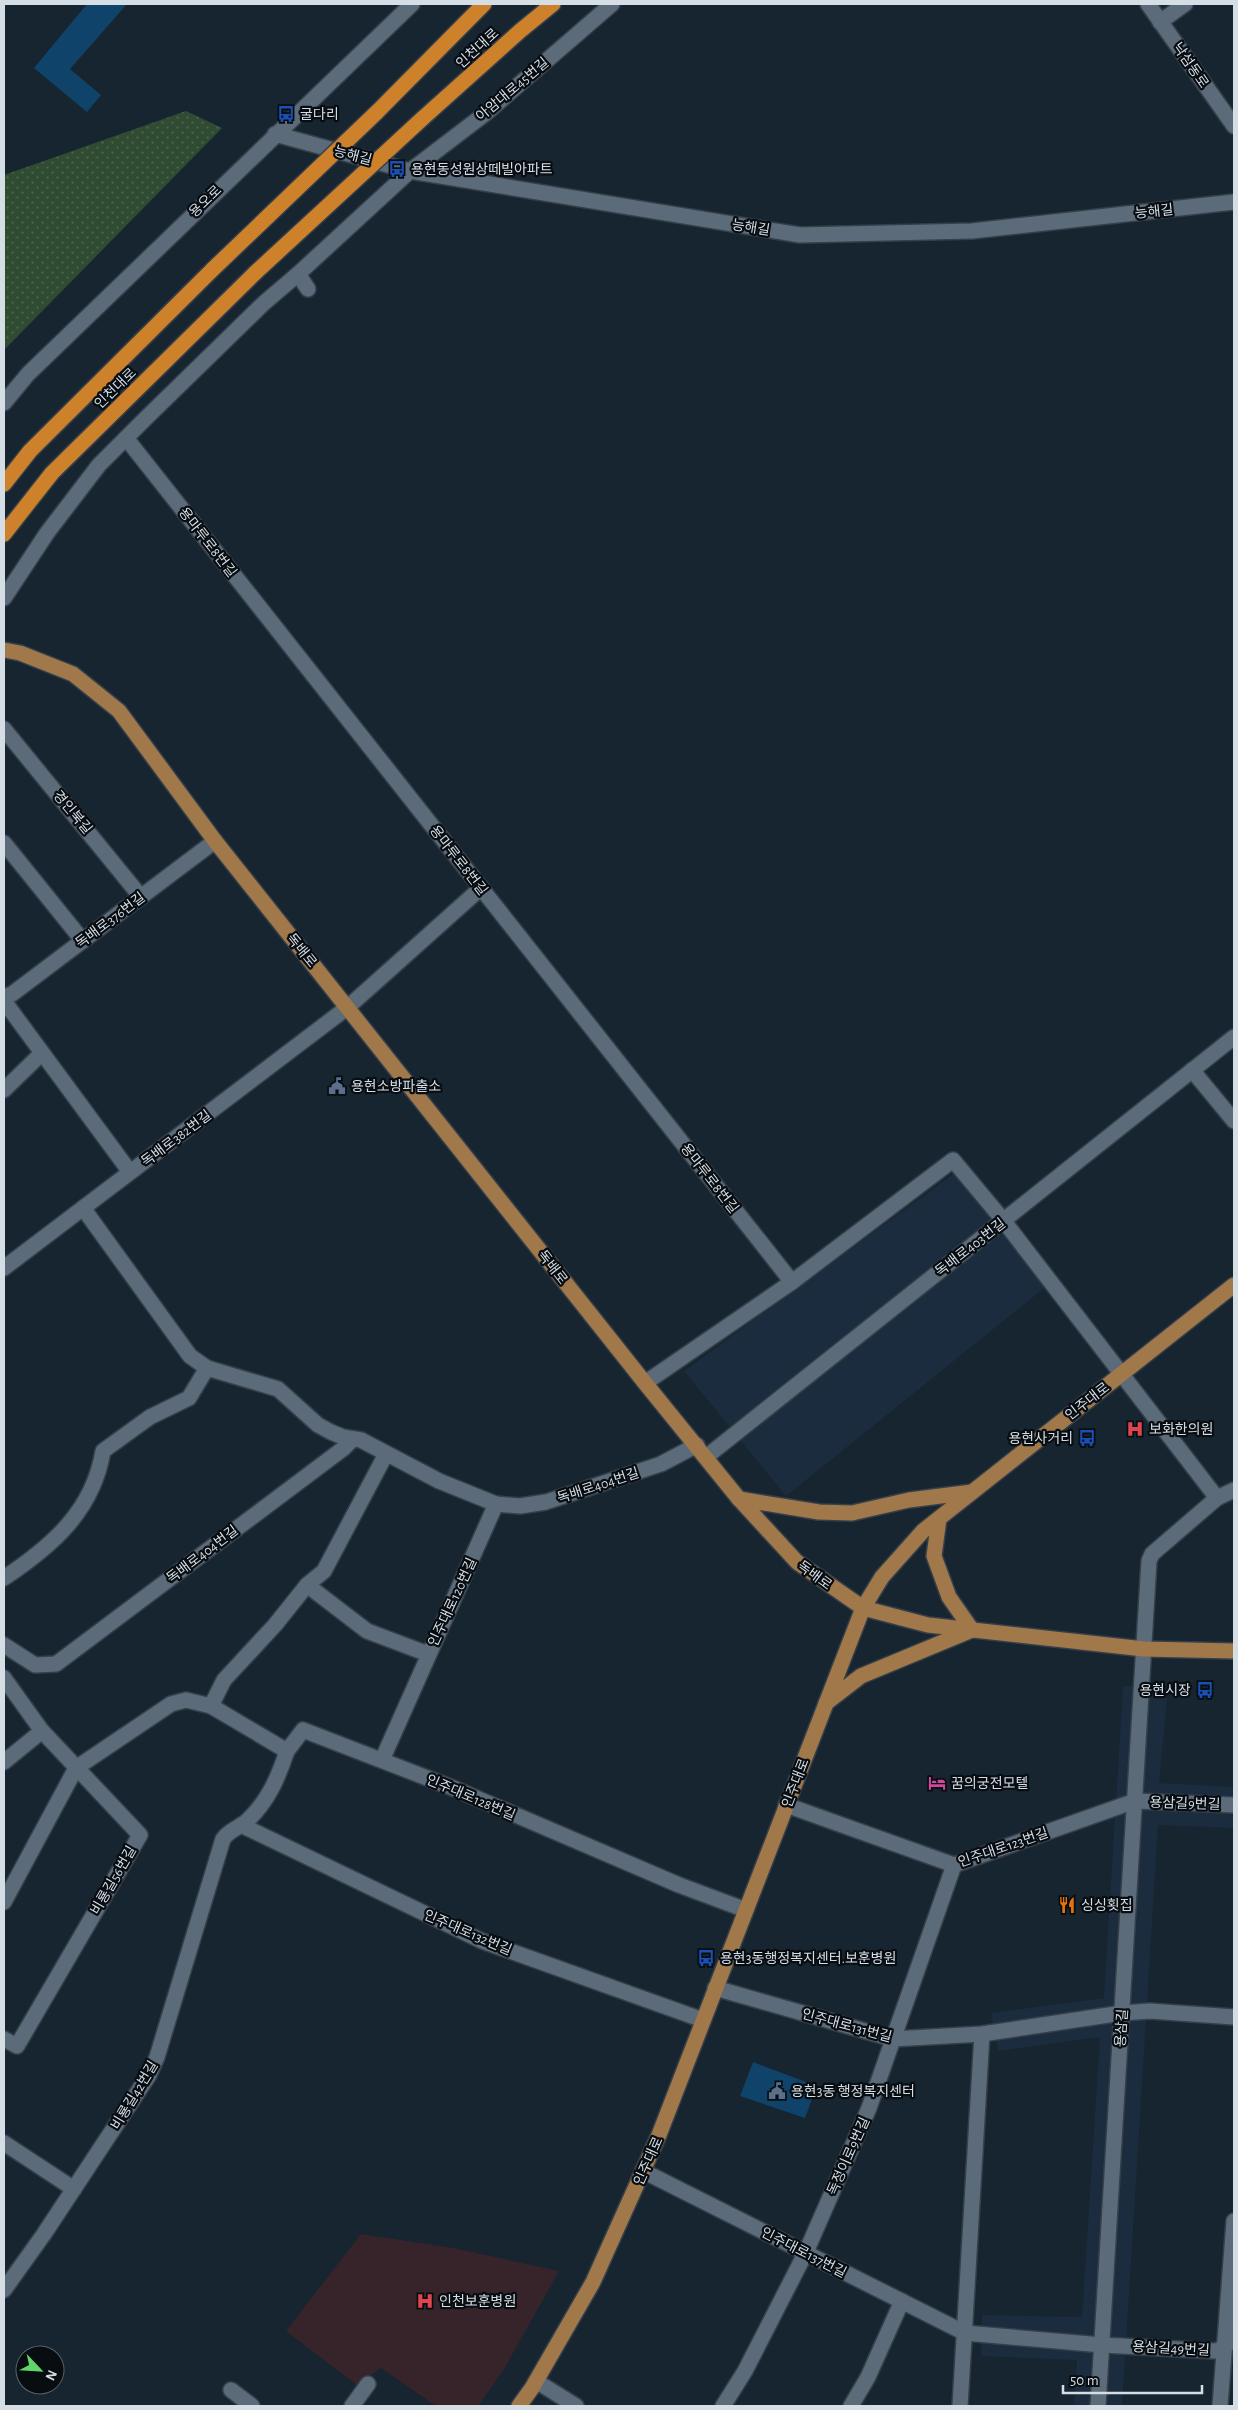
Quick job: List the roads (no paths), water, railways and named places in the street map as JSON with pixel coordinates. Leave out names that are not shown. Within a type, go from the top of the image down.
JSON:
[{"type":"highway","name":"인천대로","points":[[4,484],[30,451],[213,269],[377,112],[484,4]]},
{"type":"highway","name":"인천대로","points":[[4,534],[52,472],[256,273],[423,118],[520,31],[554,4]]},
{"type":"main road","name":"독배로","points":[[4,650],[20,652],[73,674],[119,712],[215,841],[645,1383],[739,1498],[797,1562],[863,1608],[928,1625],[1144,1649],[1234,1651]]},
{"type":"main road","name":"인주대로","points":[[519,2406],[536,2381],[593,2282],[643,2171],[863,1608],[882,1577],[923,1531],[1234,1284]]},
{"type":"main road","points":[[739,1498],[819,1512],[852,1513],[909,1500],[973,1492]]},
{"type":"main road","points":[[825,1704],[860,1676],[972,1630],[948,1597],[934,1556],[939,1519]]},
{"type":"street","name":"용오로","points":[[4,403],[28,374],[412,4]]},
{"type":"street","name":"아암대로45번길","points":[[4,598],[58,518],[99,465],[264,303],[410,171],[486,112],[612,4]]},
{"type":"street","name":"낙섬동로","points":[[1148,4],[1234,126]]},
{"type":"street","points":[[1160,22],[1185,4]]},
{"type":"street","name":"능해길","points":[[275,134],[410,171],[800,235],[972,230],[1234,202]]},
{"type":"street","points":[[298,274],[308,289]]},
{"type":"street","name":"용마루로8번길","points":[[126,438],[792,1282]]},
{"type":"street","name":"경인북길","points":[[4,729],[141,897]]},
{"type":"street","name":"독배로376번길","points":[[4,997],[12,994],[215,841]]},
{"type":"street","points":[[4,842],[83,941]]},
{"type":"street","name":"독배로382번길","points":[[4,1268],[348,1007],[481,888]]},
{"type":"street","points":[[4,1001],[130,1172]]},
{"type":"street","name":"독배로403번길","points":[[701,1451],[1003,1220],[1234,1037]]},
{"type":"street","points":[[4,1090],[42,1053]]},
{"type":"street","points":[[1192,1070],[1234,1121]]},
{"type":"street","points":[[645,1383],[792,1282],[953,1160],[1003,1220],[1120,1375],[1229,1494]]},
{"type":"street","name":"독배로404번길","points":[[83,1208],[190,1356],[206,1368],[278,1388],[318,1425],[342,1437],[361,1440],[439,1481],[496,1504],[520,1506],[546,1502],[701,1451]]},
{"type":"street","points":[[4,1578],[62,1534],[73,1522],[99,1474],[103,1452],[150,1417],[189,1398],[206,1368]]},
{"type":"street","name":"독배로404번길","points":[[4,1645],[35,1665],[48,1666],[63,1658],[344,1448],[353,1439]]},
{"type":"street","points":[[211,1706],[224,1680],[275,1625],[307,1586],[324,1571],[386,1454]]},
{"type":"street","name":"용삼길","points":[[1098,2406],[1149,1561],[1152,1554],[1229,1494]]},
{"type":"street","name":"인주대로120번길","points":[[307,1586],[367,1631],[428,1654],[496,1504]]},
{"type":"street","points":[[382,1760],[428,1654]]},
{"type":"street","points":[[4,1678],[42,1730],[76,1768]]},
{"type":"street","points":[[4,1902],[76,1768],[171,1704],[186,1700],[211,1706],[287,1752]]},
{"type":"street","points":[[4,1762],[42,1730]]},
{"type":"street","name":"인주대로128번길","points":[[287,1752],[303,1730],[453,1788],[679,1885],[746,1910]]},
{"type":"street","name":"비룡길42번길","points":[[4,2290],[74,2189],[149,2075],[157,2057],[223,1839],[229,1831],[241,1825],[265,1803],[278,1778],[287,1752]]},
{"type":"street","name":"비룡길56번길","points":[[4,2039],[17,2046],[140,1834],[76,1768]]},
{"type":"street","name":"용삼길9번길","points":[[1135,1801],[1234,1805]]},
{"type":"street","name":"인주대로123번길","points":[[786,1805],[954,1865],[1135,1801]]},
{"type":"street","name":"인주대로132번길","points":[[241,1825],[482,1941],[703,2020]]},
{"type":"street","name":"독정이로9번길","points":[[723,2406],[745,2371],[806,2252],[869,2108],[954,1865]]},
{"type":"street","name":"인주대로131번길","points":[[715,1988],[893,2039],[982,2034],[1122,2013],[1150,2011],[1234,2017]]},
{"type":"street","points":[[960,2406],[982,2034]]},
{"type":"street","points":[[4,2143],[74,2189]]},
{"type":"street","name":"인주대로137번길","points":[[643,2171],[965,2333],[1102,2345]]},
{"type":"street","points":[[1220,2406],[1230,2342],[1234,2221]]},
{"type":"street","points":[[851,2406],[868,2377],[902,2301]]},
{"type":"street","name":"용삼길49번길","points":[[1102,2345],[1216,2351],[1230,2342]]},
{"type":"street","points":[[536,2381],[576,2406]]},
{"type":"street","points":[[352,2406],[368,2384]]},
{"type":"street","points":[[231,2390],[252,2406]]},
{"type":"place","name":"굴다리","points":[[286,114]]},
{"type":"place","name":"용현동성원상떼빌아파트","points":[[397,169]]},
{"type":"place","name":"용현소방파출소","points":[[337,1086]]},
{"type":"place","name":"보화한의원","points":[[1135,1429]]},
{"type":"place","name":"용현사거리","points":[[1087,1438]]},
{"type":"place","name":"용현시장","points":[[1205,1690]]},
{"type":"place","name":"꿈의궁전모텔","points":[[937,1783]]},
{"type":"place","name":"싱싱횟집","points":[[1067,1905]]},
{"type":"place","name":"용현3동행정복지센터.보훈병원","points":[[706,1958]]},
{"type":"place","name":"용현3동 행정복지센터","points":[[777,2091]]},
{"type":"place","name":"인천보훈병원","points":[[425,2301]]}]
